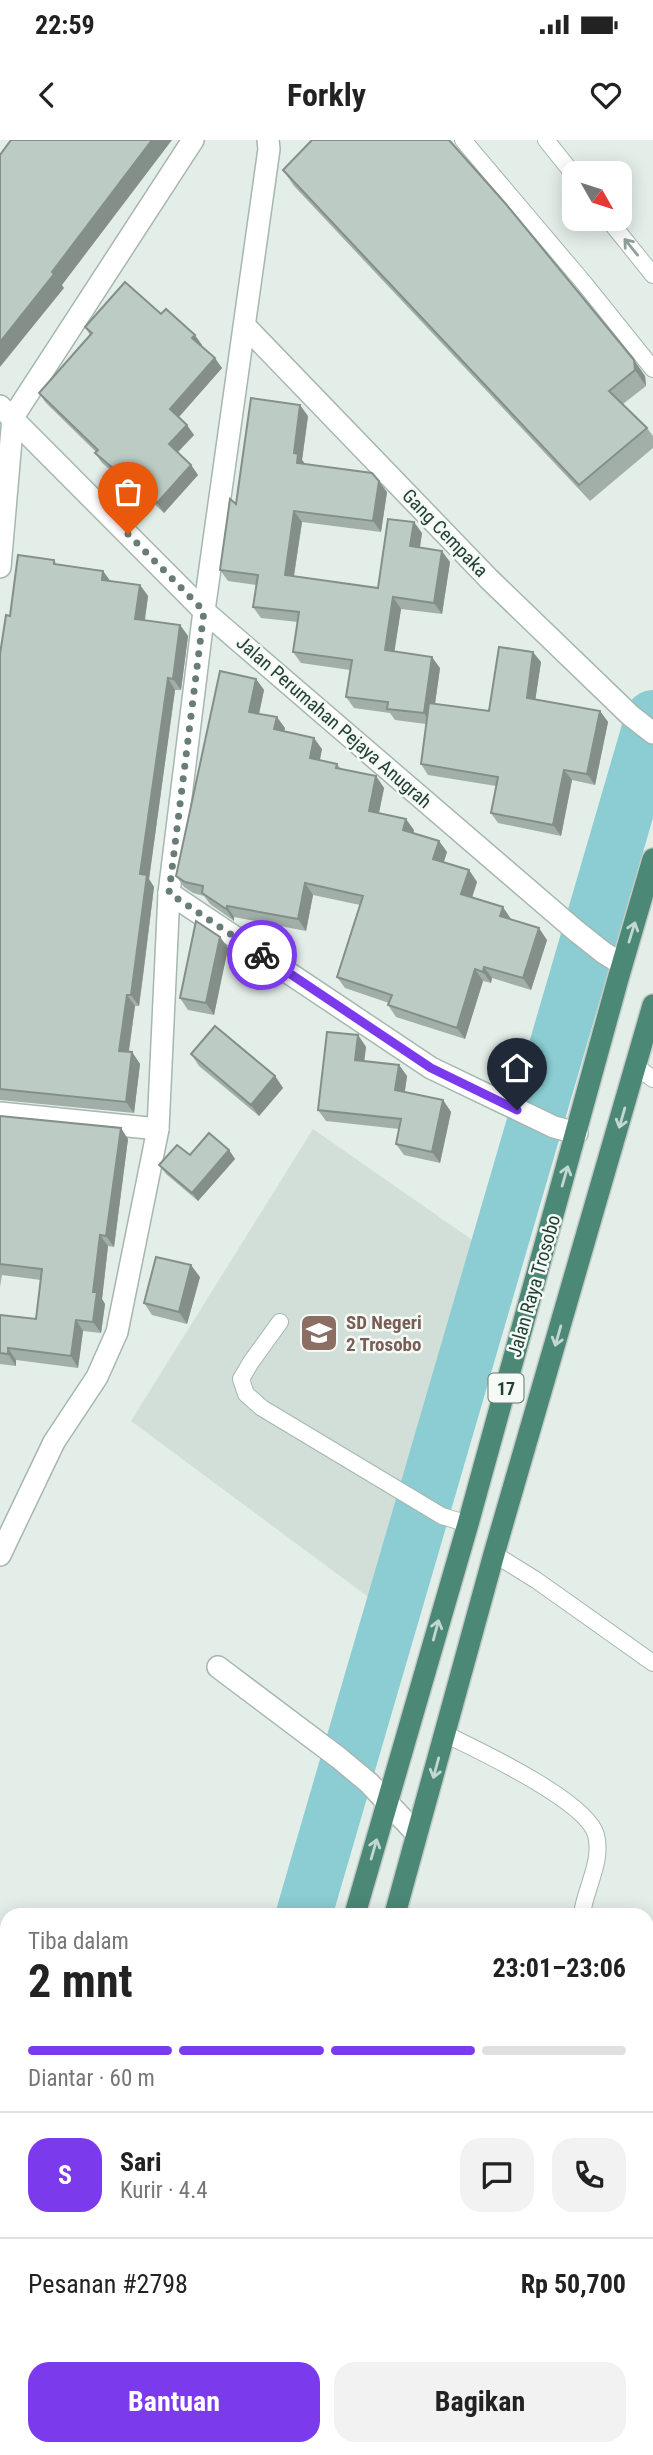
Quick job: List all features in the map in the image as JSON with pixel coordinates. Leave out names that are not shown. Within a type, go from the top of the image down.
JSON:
[{"type":"highway","name":"Jalan Raya Trosobo","points":[[357,1908],[577,1133],[613,958],[653,859]]},
{"type":"highway","name":"Jalan Raya Trosobo","points":[[397,1908],[494,1554],[645,1073],[653,1009]]},
{"type":"street","points":[[0,565],[7,412],[193,140]]},
{"type":"street","points":[[0,1555],[54,1442],[97,1377],[117,1332],[158,1129],[169,893],[204,611],[269,149],[268,140]]},
{"type":"street","name":"Gang Cempaka","points":[[245,326],[489,579],[633,718],[653,733]]},
{"type":"street","name":"Jalan Perumahan Pejaya Anugrah","points":[[7,412],[204,611],[575,930],[613,958]]},
{"type":"street","points":[[169,893],[431,1068],[520,1112],[554,1127],[577,1133]]},
{"type":"street","points":[[0,1113],[158,1129]]},
{"type":"street","points":[[218,1667],[369,1783],[417,1834]]},
{"type":"lane","points":[[463,140],[653,369]]},
{"type":"lane","points":[[546,140],[563,161]]},
{"type":"lane","points":[[618,231],[653,275]]},
{"type":"lane","points":[[280,1322],[250,1362],[241,1379],[246,1394],[262,1408],[411,1498],[442,1516],[468,1524]]},
{"type":"lane","points":[[494,1554],[536,1580],[653,1663]]},
{"type":"lane","points":[[445,1734],[499,1760],[565,1800],[590,1823],[596,1833],[596,1859],[584,1908]]},
{"type":"shaded area","name":"SD Negeri 2 Trosobo","points":[[313,1129],[478,1244],[371,1599],[131,1421]]},
{"type":"building","points":[[11,140],[152,140],[52,272],[54,274],[0,342],[0,155]]},
{"type":"building","points":[[312,140],[449,140],[505,203],[634,360],[635,370],[609,391],[647,428],[579,485],[283,170]]},
{"type":"building","points":[[125,282],[161,314],[166,309],[195,335],[192,338],[215,358],[170,409],[187,425],[169,444],[191,465],[157,503],[95,453],[98,450],[39,393],[92,333],[85,327]]},
{"type":"building","points":[[251,398],[300,405],[294,453],[298,454],[297,463],[372,473],[379,481],[373,521],[294,511],[285,575],[378,588],[388,519],[414,522],[410,546],[442,551],[434,603],[393,597],[385,650],[432,657],[424,713],[387,709],[388,702],[346,697],[352,660],[293,652],[299,612],[253,607],[258,575],[220,570],[230,499],[236,504]]},
{"type":"building","points":[[18,555],[54,560],[54,564],[103,571],[102,580],[140,585],[135,619],[180,625],[173,679],[168,678],[140,874],[147,875],[131,995],[127,995],[119,1051],[132,1052],[126,1102],[0,1089],[0,654],[6,615],[10,616]]},
{"type":"building","points":[[499,647],[533,652],[527,698],[600,711],[587,774],[564,770],[553,825],[491,813],[498,777],[421,764],[429,703],[489,711]]},
{"type":"building","points":[[220,671],[256,679],[249,712],[277,717],[274,729],[314,738],[310,758],[337,764],[336,768],[376,776],[369,811],[406,819],[403,830],[439,841],[433,859],[469,870],[461,894],[503,907],[500,916],[539,928],[523,978],[484,967],[483,972],[475,969],[457,1028],[388,1005],[392,995],[337,977],[363,896],[305,883],[298,919],[227,906],[226,909],[202,893],[203,886],[185,882],[176,876]]},
{"type":"building","points":[[196,921],[220,937],[206,1003],[180,998]]},
{"type":"building","points":[[215,1026],[275,1076],[251,1105],[191,1054]]},
{"type":"building","points":[[327,1032],[358,1035],[355,1060],[399,1065],[395,1090],[443,1100],[432,1152],[396,1144],[401,1119],[318,1110]]},
{"type":"building","points":[[0,1116],[121,1128],[106,1236],[100,1235],[93,1292],[97,1292],[93,1322],[76,1320],[71,1356],[8,1348],[8,1354],[0,1353],[0,1315],[36,1319],[42,1269],[0,1264]]},
{"type":"building","points":[[209,1133],[229,1150],[192,1193],[159,1165],[177,1145],[190,1155]]},
{"type":"building","points":[[156,1257],[191,1265],[179,1312],[144,1303]]},
{"type":"waterway","points":[[306,1908],[653,718]]},
{"type":"way so far","points":[[128,534],[204,611],[169,893],[262,955]]},
{"type":"place","name":"SD Negeri 2 Trosobo","points":[[319,1333]]},
{"type":"route","points":[[262,955],[431,1068],[517,1110]]}]
